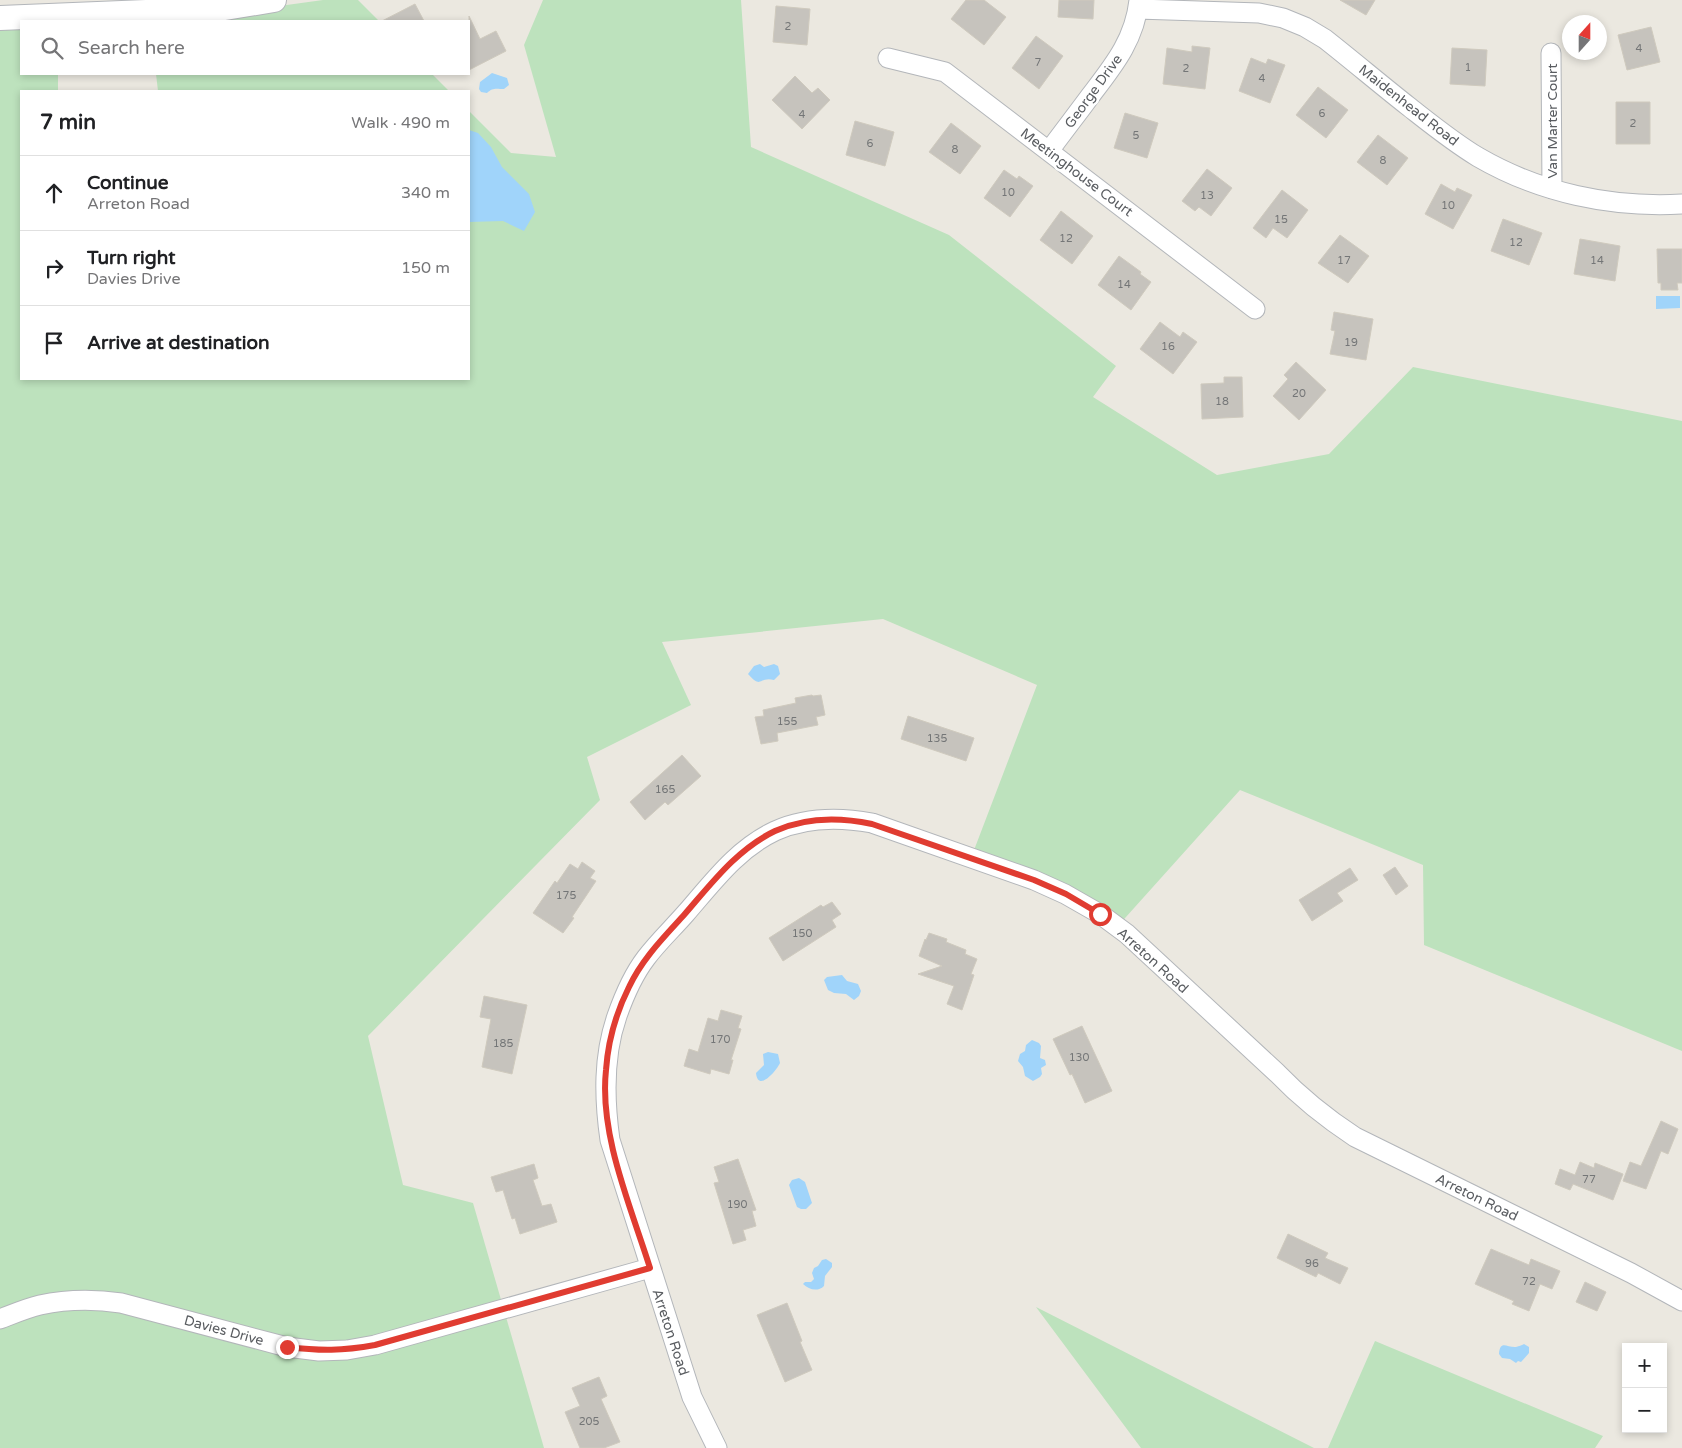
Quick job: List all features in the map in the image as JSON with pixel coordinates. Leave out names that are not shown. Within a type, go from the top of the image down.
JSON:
[{"type":"street","points":[[0,18],[219,9],[274,0]]},
{"type":"street","name":"George Drive","points":[[1049,151],[1119,58],[1131,35],[1139,5]]},
{"type":"street","name":"Maidenhead Road","points":[[1139,5],[1259,13],[1283,18],[1305,27],[1325,39],[1446,136],[1478,157],[1511,174],[1552,189],[1588,199],[1631,204],[1682,204]]},
{"type":"street","name":"Van Marter Court","points":[[1552,54],[1552,189]]},
{"type":"street","name":"Meetinghouse Court","points":[[888,58],[945,72],[1255,309]]},
{"type":"street","name":"Arreton Road","points":[[717,1448],[692,1398],[610,1140],[605,1108],[605,1072],[609,1043],[629,986],[645,958],[733,860],[754,843],[776,830],[797,823],[822,819],[847,819],[880,826],[1034,880],[1066,894],[1100,914],[1127,934],[1277,1073],[1294,1092],[1323,1116],[1354,1137],[1631,1273],[1682,1301]]},
{"type":"street","name":"Davies Drive","points":[[0,1318],[39,1305],[68,1300],[95,1300],[121,1303],[287,1347],[319,1351],[347,1350],[375,1345],[650,1268]]},
{"type":"green space","points":[[323,0],[358,0],[378,20],[179,20]]},
{"type":"green space","points":[[543,0],[741,0],[751,147],[949,235],[1116,366],[1093,397],[1217,475],[1329,454],[1413,367],[1682,421],[1682,1051],[1424,945],[1423,865],[1240,790],[1117,927],[971,858],[1037,685],[883,619],[662,642],[691,705],[587,757],[600,800],[368,1036],[403,1185],[473,1203],[544,1448],[0,1448],[0,24],[20,26],[20,75],[58,75],[58,90],[20,90],[20,380],[470,380],[470,112],[511,153],[556,157],[524,45]]},
{"type":"green space","points":[[156,75],[433,75],[448,90],[158,90]]},
{"type":"green space","points":[[1036,1307],[1314,1448],[1141,1448]]},
{"type":"green space","points":[[1375,1341],[1603,1436],[1595,1448],[1328,1448]]},
{"type":"water","points":[[492,73],[507,78],[509,85],[504,89],[493,89],[487,93],[481,92],[479,89],[480,82]]},
{"type":"water","points":[[470,130],[478,133],[491,147],[502,167],[529,194],[535,212],[524,231],[503,221],[470,222]]},
{"type":"water","points":[[1656,296],[1680,296],[1680,308],[1656,309]]},
{"type":"water","points":[[760,664],[764,667],[774,664],[778,666],[780,674],[774,680],[756,681],[748,674],[754,666]]},
{"type":"water","points":[[842,975],[847,981],[858,984],[861,991],[854,1000],[846,994],[834,993],[828,990],[824,980],[827,977]]},
{"type":"water","points":[[1032,1040],[1041,1046],[1040,1058],[1045,1060],[1046,1065],[1041,1068],[1042,1074],[1040,1077],[1033,1081],[1025,1076],[1023,1067],[1018,1061],[1020,1054],[1025,1051],[1026,1045]]},
{"type":"water","points":[[768,1052],[778,1054],[780,1063],[768,1078],[760,1081],[757,1079],[756,1073],[764,1065],[763,1054]]},
{"type":"water","points":[[799,1178],[805,1182],[812,1203],[806,1209],[797,1207],[789,1185],[792,1180]]},
{"type":"water","points":[[826,1259],[832,1263],[832,1267],[825,1276],[824,1286],[816,1290],[805,1286],[803,1284],[805,1282],[811,1282],[814,1279],[812,1273],[814,1268],[822,1260]]},
{"type":"water","points":[[1524,1344],[1529,1347],[1529,1353],[1521,1362],[1518,1361],[1516,1363],[1510,1359],[1502,1358],[1499,1354],[1501,1347],[1504,1345],[1515,1347]]},
{"type":"building","points":[[966,0],[984,0],[1006,17],[984,45],[951,19]]},
{"type":"building","points":[[1059,0],[1094,0],[1093,19],[1058,17]]},
{"type":"building","points":[[1340,0],[1375,0],[1366,15]]},
{"type":"building","points":[[415,4],[423,20],[384,20]]},
{"type":"building","points":[[776,6],[810,9],[807,45],[773,42]]},
{"type":"building","points":[[469,16],[480,39],[496,31],[506,51],[470,69],[470,20]]},
{"type":"building","points":[[1651,27],[1660,62],[1627,70],[1618,35]]},
{"type":"building","points":[[1036,36],[1063,56],[1039,89],[1012,68]]},
{"type":"building","points":[[1192,46],[1210,48],[1205,89],[1163,84],[1167,48],[1192,52]]},
{"type":"building","points":[[1452,48],[1487,50],[1485,86],[1450,84]]},
{"type":"building","points":[[1251,58],[1266,64],[1268,59],[1285,65],[1270,103],[1239,91]]},
{"type":"building","points":[[795,76],[812,93],[818,88],[830,100],[802,129],[772,100]]},
{"type":"building","points":[[1318,87],[1348,110],[1326,138],[1296,115]]},
{"type":"building","points":[[1616,102],[1650,102],[1650,144],[1616,144]]},
{"type":"building","points":[[1125,113],[1158,123],[1147,158],[1114,148]]},
{"type":"building","points":[[855,121],[894,132],[885,166],[846,155]]},
{"type":"building","points":[[951,123],[981,146],[960,174],[929,152]]},
{"type":"building","points":[[1378,135],[1408,158],[1387,185],[1357,162]]},
{"type":"building","points":[[1207,169],[1232,188],[1211,216],[1199,207],[1195,211],[1182,201]]},
{"type":"building","points":[[1004,170],[1017,179],[1019,176],[1033,186],[1010,217],[984,198]]},
{"type":"building","points":[[1441,184],[1455,192],[1457,188],[1472,195],[1453,229],[1425,214]]},
{"type":"building","points":[[1282,190],[1308,210],[1287,238],[1273,228],[1266,238],[1253,228]]},
{"type":"building","points":[[1061,211],[1093,236],[1072,264],[1040,240]]},
{"type":"building","points":[[1503,219],[1542,233],[1529,265],[1491,251]]},
{"type":"building","points":[[1340,235],[1369,256],[1348,283],[1318,263]]},
{"type":"building","points":[[1580,239],[1620,246],[1615,281],[1574,274]]},
{"type":"building","points":[[1657,249],[1682,249],[1682,283],[1677,283],[1678,290],[1661,290],[1661,283],[1658,283]]},
{"type":"building","points":[[1119,256],[1151,282],[1131,310],[1098,285]]},
{"type":"building","points":[[1334,312],[1373,319],[1366,360],[1330,354],[1335,331],[1331,330]]},
{"type":"building","points":[[1160,322],[1180,337],[1183,332],[1197,342],[1173,374],[1140,349]]},
{"type":"building","points":[[1296,362],[1326,390],[1299,420],[1273,396],[1288,379],[1284,375]]},
{"type":"building","points":[[1224,377],[1242,377],[1243,417],[1202,419],[1201,384],[1224,383]]},
{"type":"building","points":[[821,695],[825,715],[816,717],[818,725],[777,733],[778,741],[761,744],[755,717],[764,716],[763,710],[796,703],[795,698]]},
{"type":"building","points":[[908,716],[974,738],[966,761],[901,739]]},
{"type":"building","points":[[682,755],[701,776],[668,805],[665,802],[645,820],[630,802]]},
{"type":"building","points":[[582,862],[595,871],[590,878],[596,881],[563,933],[533,913],[555,881],[557,883],[570,864],[578,869]]},
{"type":"building","points":[[1395,867],[1408,886],[1396,895],[1383,875]]},
{"type":"building","points":[[1350,868],[1358,880],[1337,893],[1343,901],[1312,921],[1299,900]]},
{"type":"building","points":[[832,902],[841,914],[832,920],[836,927],[783,961],[769,938],[821,905],[823,907]]},
{"type":"building","points":[[929,933],[947,939],[946,942],[966,950],[965,954],[977,959],[971,974],[974,975],[962,1010],[947,1004],[954,986],[918,974],[942,966],[919,956]]},
{"type":"building","points":[[484,996],[527,1005],[512,1074],[482,1067],[491,1019],[480,1017]]},
{"type":"building","points":[[721,1010],[742,1016],[738,1028],[741,1029],[731,1060],[733,1060],[729,1074],[711,1069],[710,1074],[684,1066],[689,1049],[698,1052],[708,1018],[718,1021]]},
{"type":"building","points":[[1082,1026],[1112,1091],[1085,1103],[1053,1039]]},
{"type":"building","points":[[1661,1121],[1678,1129],[1668,1154],[1661,1151],[1646,1189],[1623,1181],[1630,1162],[1641,1166]]},
{"type":"building","points":[[738,1159],[756,1210],[752,1211],[756,1226],[743,1230],[746,1240],[733,1244],[714,1183],[719,1182],[714,1167]]},
{"type":"building","points":[[1580,1162],[1594,1168],[1595,1163],[1623,1174],[1613,1200],[1573,1184],[1570,1190],[1555,1184],[1560,1169],[1575,1175]]},
{"type":"building","points":[[534,1164],[538,1178],[533,1180],[542,1206],[551,1204],[557,1222],[520,1234],[515,1218],[512,1219],[503,1190],[496,1192],[491,1177]]},
{"type":"building","points":[[1288,1234],[1328,1253],[1325,1258],[1348,1268],[1340,1284],[1318,1273],[1316,1277],[1277,1258]]},
{"type":"building","points":[[1491,1249],[1529,1265],[1531,1259],[1560,1271],[1552,1289],[1540,1284],[1529,1311],[1512,1304],[1514,1301],[1475,1284]]},
{"type":"building","points":[[1585,1282],[1606,1292],[1597,1311],[1576,1302]]},
{"type":"building","points":[[787,1303],[812,1370],[785,1382],[757,1315]]},
{"type":"building","points":[[599,1377],[607,1396],[601,1399],[620,1442],[604,1448],[580,1448],[565,1412],[580,1406],[572,1388]]},
{"type":"route","points":[[287,1347],[319,1351],[347,1350],[375,1345],[650,1268],[610,1140],[605,1108],[605,1072],[609,1043],[629,986],[645,958],[733,860],[754,843],[776,830],[797,823],[822,819],[847,819],[872,824],[1034,880],[1066,894],[1100,914]]}]
